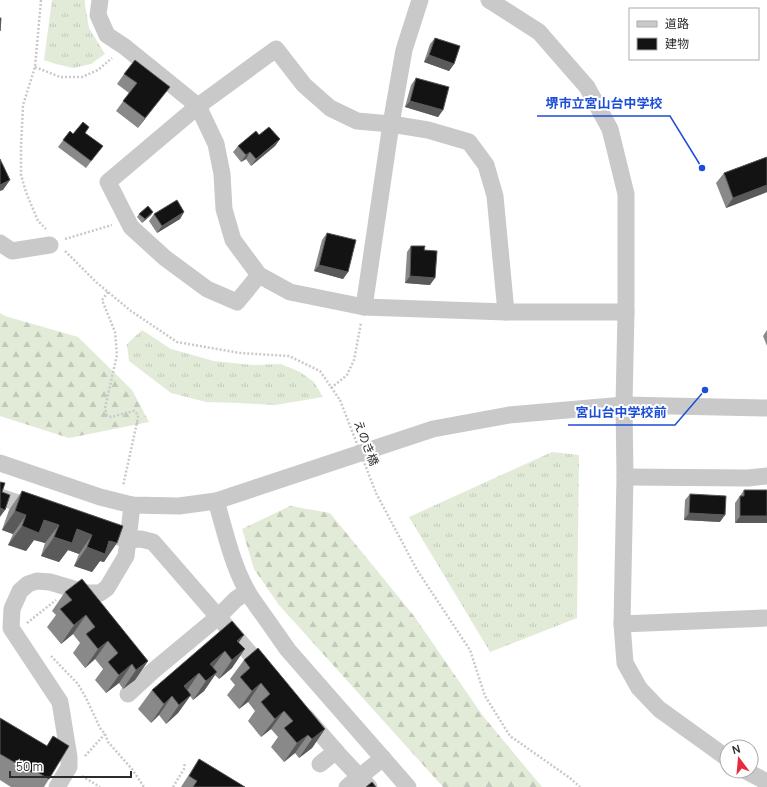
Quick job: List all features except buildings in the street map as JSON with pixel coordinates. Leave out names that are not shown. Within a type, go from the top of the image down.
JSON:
[{"type":"street","points":[[100,0],[98,15],[107,35],[125,47],[198,106],[216,144],[222,174],[224,209],[233,240],[260,275],[290,292],[364,307],[506,312],[626,312]]},
{"type":"street","points":[[364,307],[390,124],[404,50],[420,0]]},
{"type":"street","points":[[489,0],[539,32],[587,87],[610,129],[626,194],[624,405],[625,477],[622,624],[625,662],[639,688],[659,710],[719,752]]},
{"type":"street","points":[[260,275],[237,302],[207,290],[165,258],[131,227],[108,182],[198,106],[276,48],[304,85],[330,108],[357,121],[428,130],[470,142],[486,166],[495,196],[506,312]]},
{"type":"street","points":[[0,243],[12,251],[50,245]]},
{"type":"street","points":[[0,463],[100,497],[132,505],[179,506],[216,501],[433,429],[509,414],[624,405],[767,408]]},
{"type":"street","points":[[625,477],[748,478],[767,476]]},
{"type":"street","points":[[0,497],[53,515]]},
{"type":"street","points":[[216,501],[235,564],[247,592],[288,650],[408,787]]},
{"type":"street","points":[[57,787],[69,767],[69,757],[60,702],[11,628],[12,609],[20,591],[28,584],[38,581],[50,582],[87,593],[100,593],[107,588],[126,556],[132,505]]},
{"type":"street","points":[[83,525],[128,540],[141,539],[153,542],[274,681]]},
{"type":"street","points":[[128,694],[148,666],[218,617],[236,599],[247,592]]},
{"type":"street","points":[[622,624],[767,618]]},
{"type":"street","points":[[295,704],[336,751],[359,783],[383,758]]},
{"type":"street","points":[[320,764],[336,751]]},
{"type":"path","points":[[35,67],[60,77],[82,77],[98,70],[125,47]]},
{"type":"path","points":[[50,245],[56,241],[128,221]]},
{"type":"path","points":[[108,292],[102,300],[115,332],[117,355],[105,408],[107,416],[111,417],[134,411],[138,415],[122,487]]},
{"type":"path","points":[[331,388],[347,375],[354,360],[364,307]]},
{"type":"path","name":"えのき橋","points":[[340,400],[376,493],[417,570],[470,650],[485,696],[510,736],[570,778],[580,787]]},
{"type":"path","points":[[24,626],[60,597]]},
{"type":"path","points":[[48,653],[78,684],[108,742],[132,769],[144,787]]},
{"type":"path","points":[[83,757],[105,734]]},
{"type":"path","points":[[173,787],[184,770],[185,762]]},
{"type":"path","points":[[69,767],[100,787]]},
{"type":"green space","points":[[52,0],[85,0],[89,28],[105,54],[91,64],[73,68],[44,60]]},
{"type":"green space","points":[[0,313],[5,316],[78,337],[132,390],[149,422],[69,438],[0,416]]},
{"type":"green space","points":[[142,330],[171,349],[214,361],[252,365],[281,364],[300,372],[314,382],[323,397],[275,405],[206,402],[171,393],[129,361],[127,344]]},
{"type":"green space","points":[[552,452],[579,455],[577,618],[490,652],[409,517]]},
{"type":"green space","points":[[290,506],[330,513],[414,616],[483,716],[542,787],[443,787],[279,605],[254,569],[242,529]]},
{"type":"place","name":"堺市立宮山台中学校","points":[[702,168]]},
{"type":"place","name":"宮山台中学校前","points":[[705,390]]}]
